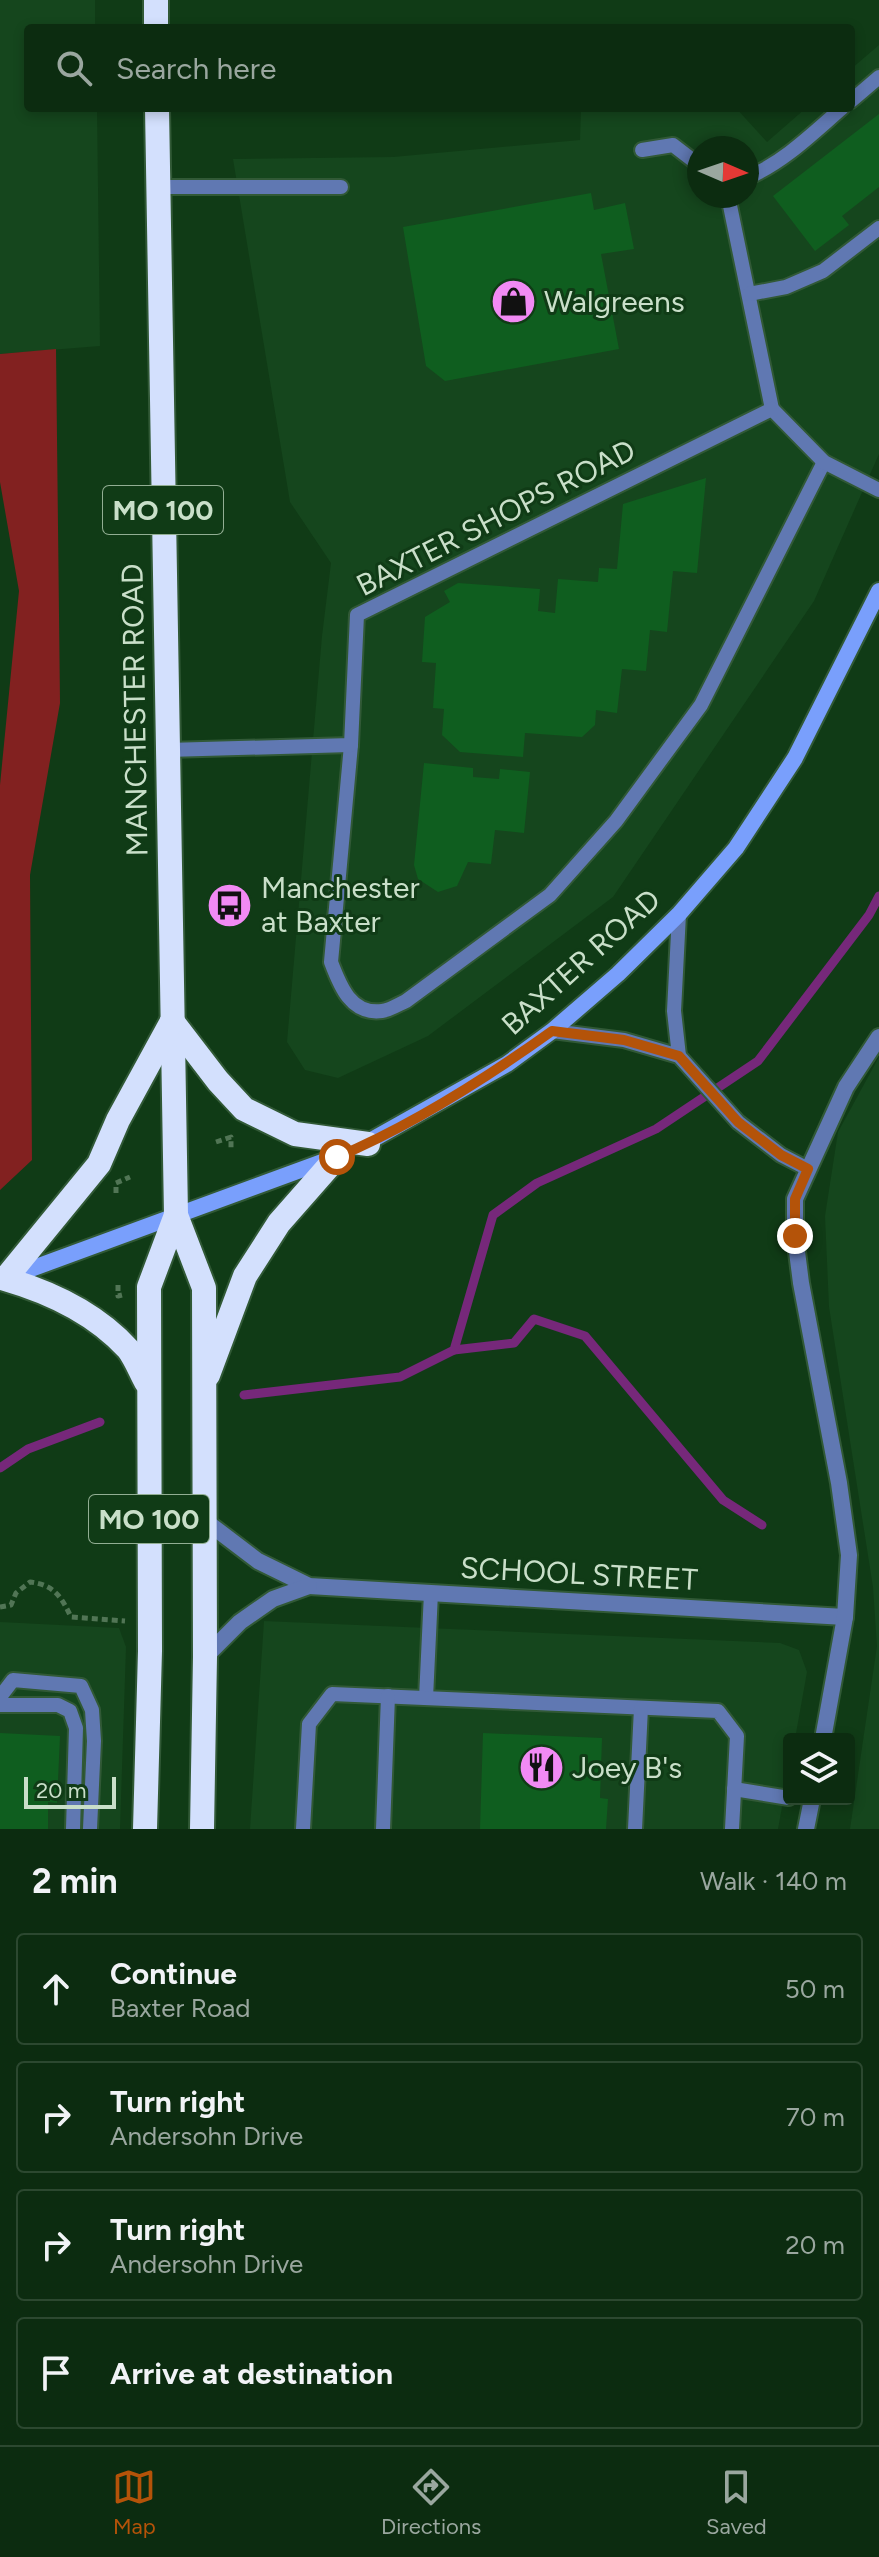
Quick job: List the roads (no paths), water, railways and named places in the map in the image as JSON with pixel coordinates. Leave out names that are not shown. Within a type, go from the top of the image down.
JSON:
[{"type":"highway","points":[[156,0],[156,24]]},
{"type":"highway","name":"MANCHESTER ROAD","points":[[157,112],[176,1215],[204,1288],[202,1829]]},
{"type":"highway","points":[[149,1387],[130,1351],[79,1309],[24,1284],[2,1280],[99,1164],[118,1120],[172,1021],[244,1109],[295,1134],[368,1144]]},
{"type":"highway","points":[[203,1385],[227,1330],[245,1276],[279,1223],[337,1157]]},
{"type":"highway","name":"MANCHESTER ROAD","points":[[145,1829],[150,1665],[149,1287],[176,1215]]},
{"type":"main road","name":"BAXTER ROAD","points":[[2,1280],[368,1144],[507,1064],[552,1031],[618,974],[679,914],[736,848],[795,758],[879,591]]},
{"type":"street","points":[[824,1733],[845,1617],[849,1555],[839,1483],[801,1283],[795,1236],[795,1199],[846,1087],[879,1037]]},
{"type":"street","name":"SCHOOL STREET","points":[[204,1520],[258,1561],[309,1586],[845,1617]]},
{"type":"street","name":"SCHOOL STREET","points":[[205,1657],[240,1622],[273,1599],[309,1586]]},
{"type":"street","points":[[806,1829],[811,1805]]},
{"type":"lane","points":[[855,98],[879,77]]},
{"type":"lane","points":[[759,174],[787,156],[837,112]]},
{"type":"lane","points":[[642,150],[673,145],[687,156]]},
{"type":"lane","points":[[158,187],[341,187]]},
{"type":"lane","points":[[731,208],[772,409],[824,462],[879,490]]},
{"type":"lane","points":[[749,294],[786,287],[823,271],[879,228]]},
{"type":"lane","name":"BAXTER SHOPS ROAD","points":[[351,745],[357,615],[772,409]]},
{"type":"lane","points":[[167,750],[351,745],[331,962],[341,990],[360,1008],[382,1011],[406,1001],[550,895],[616,821],[701,705],[824,462]]},
{"type":"lane","points":[[679,914],[674,1011],[679,1056]]},
{"type":"lane","points":[[552,1031],[624,1040],[679,1056],[738,1122],[781,1155],[808,1169]]},
{"type":"lane","points":[[426,1698],[431,1593]]},
{"type":"lane","points":[[0,1697],[13,1680],[81,1686],[92,1710],[94,1741],[90,1829]]},
{"type":"lane","points":[[303,1829],[309,1724],[332,1694],[718,1711],[737,1736],[732,1829]]},
{"type":"lane","points":[[383,1829],[388,1696]]},
{"type":"lane","points":[[0,1705],[58,1705],[70,1711],[76,1728],[73,1829]]},
{"type":"lane","points":[[635,1829],[641,1708]]},
{"type":"lane","points":[[734,1789],[783,1798]]},
{"type":"waterway","points":[[244,1395],[400,1377],[454,1350],[493,1215],[537,1183],[656,1129],[758,1061],[869,915],[879,896]]},
{"type":"waterway","points":[[454,1350],[514,1343],[534,1319],[585,1336],[723,1500],[762,1525]]},
{"type":"waterway","points":[[0,1468],[28,1449],[100,1422]]},
{"type":"place","name":"Walgreens","points":[[513,302]]},
{"type":"place","name":"Manchester at Baxter","points":[[230,905]]},
{"type":"place","name":"Joey B's","points":[[541,1768]]}]
